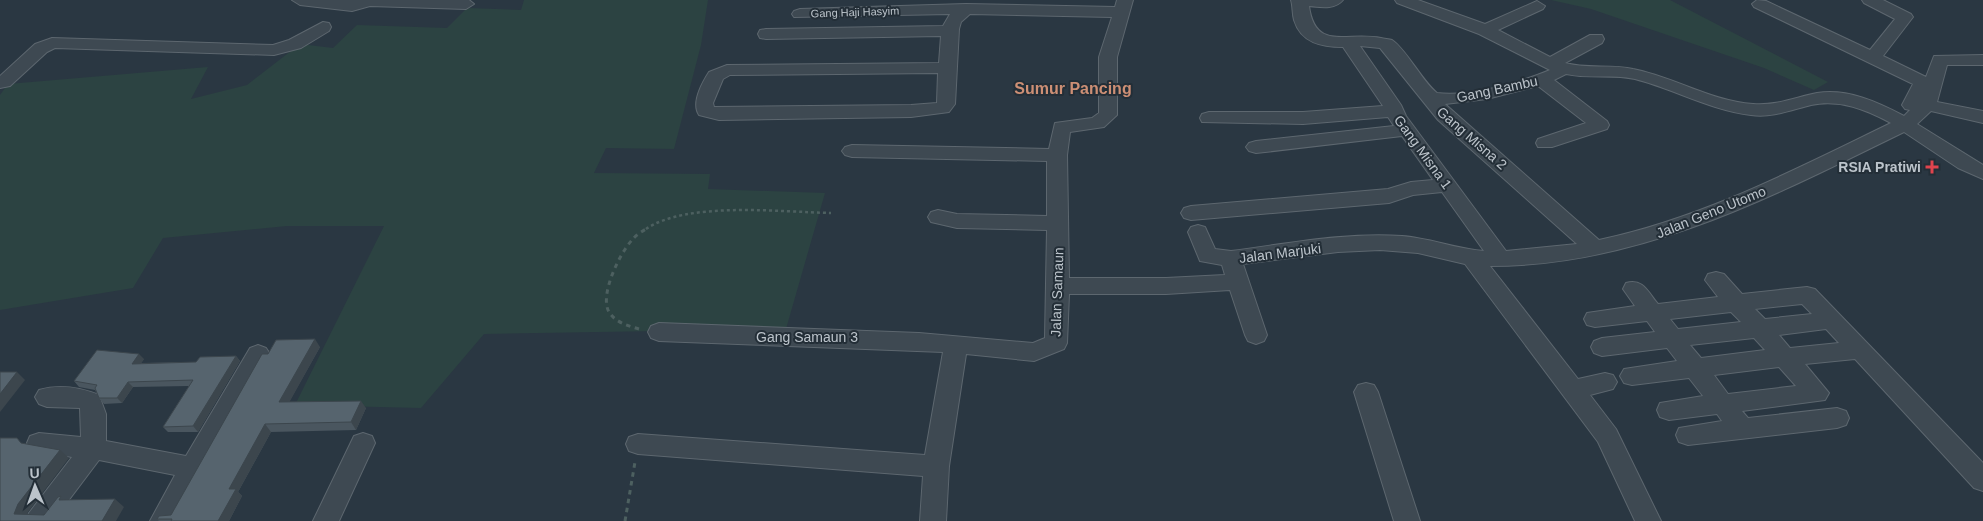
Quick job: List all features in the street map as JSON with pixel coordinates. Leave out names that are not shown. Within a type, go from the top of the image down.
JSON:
[{"type":"street","points":[[300,0],[352,6],[369,1],[466,4]]},
{"type":"street","points":[[1300,0],[1327,3],[1335,0]]},
{"type":"street","name":"Gang Misna 2","points":[[1300,0],[1300,14],[1306,31],[1318,39],[1329,42],[1349,43],[1377,41],[1386,44],[1445,116],[1595,248]]},
{"type":"street","points":[[1403,0],[1485,30],[1557,66],[1640,75],[1720,103],[1755,110],[1783,108],[1805,100],[1839,98],[1882,111],[1903,121],[1959,162],[1983,174]]},
{"type":"street","points":[[1870,0],[1905,17],[1874,57]]},
{"type":"street","points":[[1760,1],[1874,57],[1927,92],[1983,118]]},
{"type":"street","name":"Gang Haji Hasyim","points":[[800,14],[1123,6]]},
{"type":"street","name":"Jalan Samaun","points":[[956,344],[1034,352],[1056,343],[1058,286],[1057,155],[1062,128],[1097,123],[1108,115],[1108,57],[1123,6]]},
{"type":"street","points":[[1485,30],[1536,6]]},
{"type":"street","points":[[949,68],[727,70],[715,76],[704,104],[705,111],[720,114],[911,112],[943,108],[946,104],[949,68],[950,31],[957,16],[966,9]]},
{"type":"street","points":[[0,83],[4,82],[41,48],[52,43],[274,50],[296,44],[323,27]]},
{"type":"street","points":[[766,34],[950,31]]},
{"type":"street","name":"Gang Bambu","points":[[1428,96],[1441,100],[1474,96],[1555,76],[1557,66],[1596,39]]},
{"type":"street","name":"Gang Misna 1","points":[[1349,43],[1392,105],[1393,111],[1500,258]]},
{"type":"street","points":[[1927,92],[1940,60],[1983,60]]},
{"type":"street","points":[[1542,80],[1600,125],[1545,143]]},
{"type":"street","name":"Jalan Geno Utomo","points":[[1472,258],[1500,258],[1595,248],[1654,236],[1719,211],[1903,121],[1927,92]]},
{"type":"street","points":[[1209,118],[1303,118],[1393,111]]},
{"type":"street","points":[[1256,147],[1407,130]]},
{"type":"street","points":[[852,151],[1057,155]]},
{"type":"street","points":[[1231,258],[1207,256],[1195,222],[1389,196],[1411,189],[1448,186]]},
{"type":"street","points":[[938,217],[957,221],[1058,223]]},
{"type":"street","name":"Jalan Marjuki","points":[[1058,286],[1166,286],[1238,282],[1231,258],[1374,242],[1403,243],[1472,258]]},
{"type":"street","points":[[1472,258],[1607,436],[1648,521]]},
{"type":"street","points":[[1669,410],[1817,393],[1716,280]]},
{"type":"street","points":[[1238,282],[1256,335]]},
{"type":"street","points":[[1634,289],[1742,428]]},
{"type":"street","points":[[1595,319],[1807,295],[1983,480]]},
{"type":"street","points":[[1602,347],[1832,320]]},
{"type":"street","name":"Gang Samaun 3","points":[[659,332],[763,337],[872,337],[956,344]]},
{"type":"street","points":[[933,521],[936,466],[956,344]]},
{"type":"street","points":[[1632,376],[1784,357],[1860,350]]},
{"type":"street","points":[[163,521],[258,354]]},
{"type":"street","points":[[1573,390],[1606,382]]},
{"type":"street","points":[[1366,392],[1407,521]]},
{"type":"street","points":[[38,521],[92,449],[94,414],[90,402],[78,397],[46,397]]},
{"type":"street","points":[[1688,435],[1837,418]]},
{"type":"street","points":[[39,443],[92,449],[192,468]]},
{"type":"street","points":[[326,521],[363,443]]},
{"type":"street","points":[[638,444],[936,466]]},
{"type":"path","points":[[659,332],[628,327],[610,315],[605,300],[609,283],[622,253],[634,237],[651,225],[675,216],[710,212],[830,213]]},
{"type":"path","points":[[624,521],[638,444]]},
{"type":"green space","points":[[524,0],[708,0],[701,45],[674,149],[606,148],[594,173],[710,174],[708,189],[825,193],[786,329],[484,334],[421,408],[295,405],[384,226],[287,226],[163,238],[133,288],[0,310],[0,95],[8,84],[208,67],[191,99],[247,85],[300,44],[333,48],[357,25],[447,28],[467,8],[521,10]]},
{"type":"green space","points":[[1551,0],[1670,0],[1828,82],[1814,90],[1764,68],[1591,9]]},
{"type":"building","points":[[315,339],[279,402],[361,401],[351,422],[265,424],[229,489],[236,489],[218,521],[171,521],[172,519],[157,519],[159,516],[171,515],[262,354],[268,354],[276,340]]},
{"type":"building","points":[[97,350],[139,354],[132,364],[196,362],[200,357],[236,356],[193,426],[163,427],[193,380],[128,382],[117,398],[99,398],[95,388],[97,385],[74,381]]},
{"type":"building","points":[[0,372],[17,372],[0,394]]},
{"type":"building","points":[[0,438],[17,438],[21,443],[60,450],[18,504],[14,514],[44,515],[58,497],[61,496],[59,500],[115,499],[102,521],[0,521]]},
{"type":"place","name":"RSIA Pratiwi","points":[[1932,167]]},
{"type":"district","name":"Sumur Pancing","points":[[1073,88]]}]
